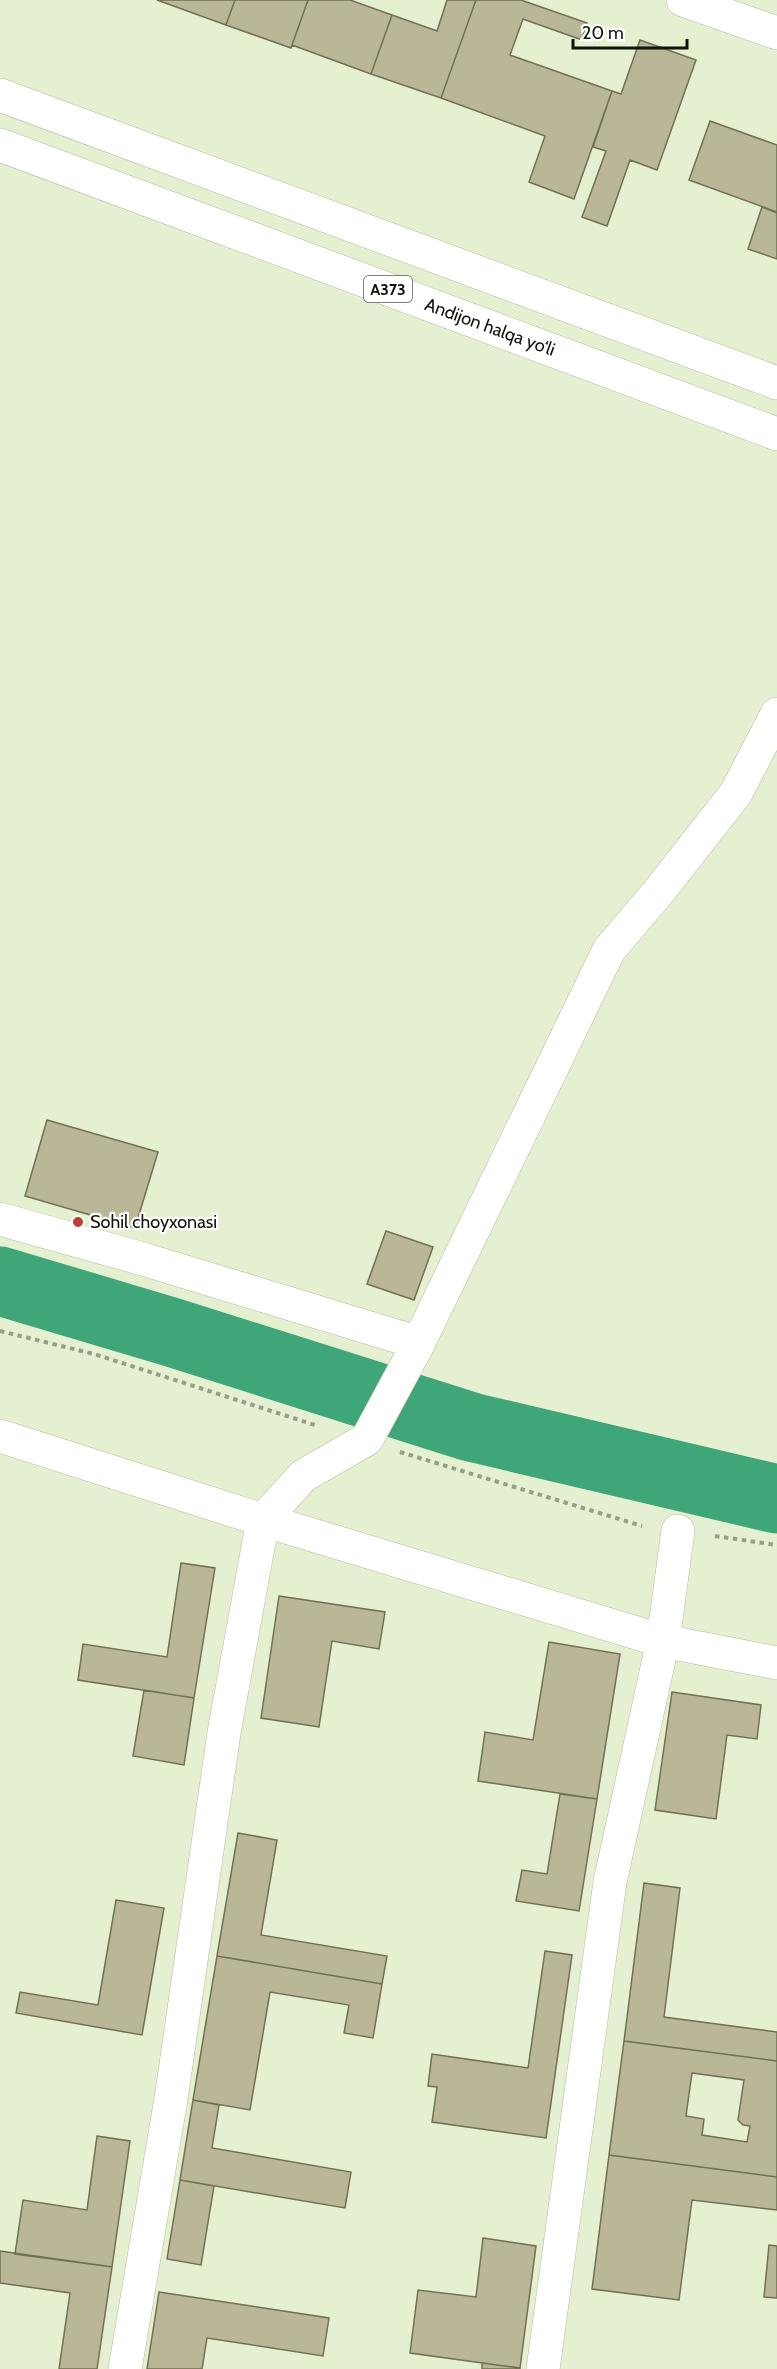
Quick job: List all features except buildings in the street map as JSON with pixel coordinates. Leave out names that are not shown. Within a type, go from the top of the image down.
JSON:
[{"type":"main road","points":[[683,0],[775,26]]},
{"type":"main road","name":"A373","points":[[0,95],[777,383]]},
{"type":"main road","name":"Andijon halqa yo‘li","points":[[0,145],[777,434]]},
{"type":"main road","points":[[125,2369],[171,2099],[224,1733],[263,1520],[303,1476],[367,1439],[418,1344],[609,950],[660,890],[736,793],[777,714]]},
{"type":"main road","points":[[0,1219],[143,1259],[418,1344]]},
{"type":"main road","points":[[0,1436],[263,1520],[663,1641],[777,1663]]},
{"type":"main road","points":[[543,2369],[610,1882],[663,1641],[678,1531]]},
{"type":"waterway","points":[[0,1281],[171,1332],[471,1427],[777,1499]]},
{"type":"place","name":"Sohil choyxonasi","points":[[78,1222]]}]
